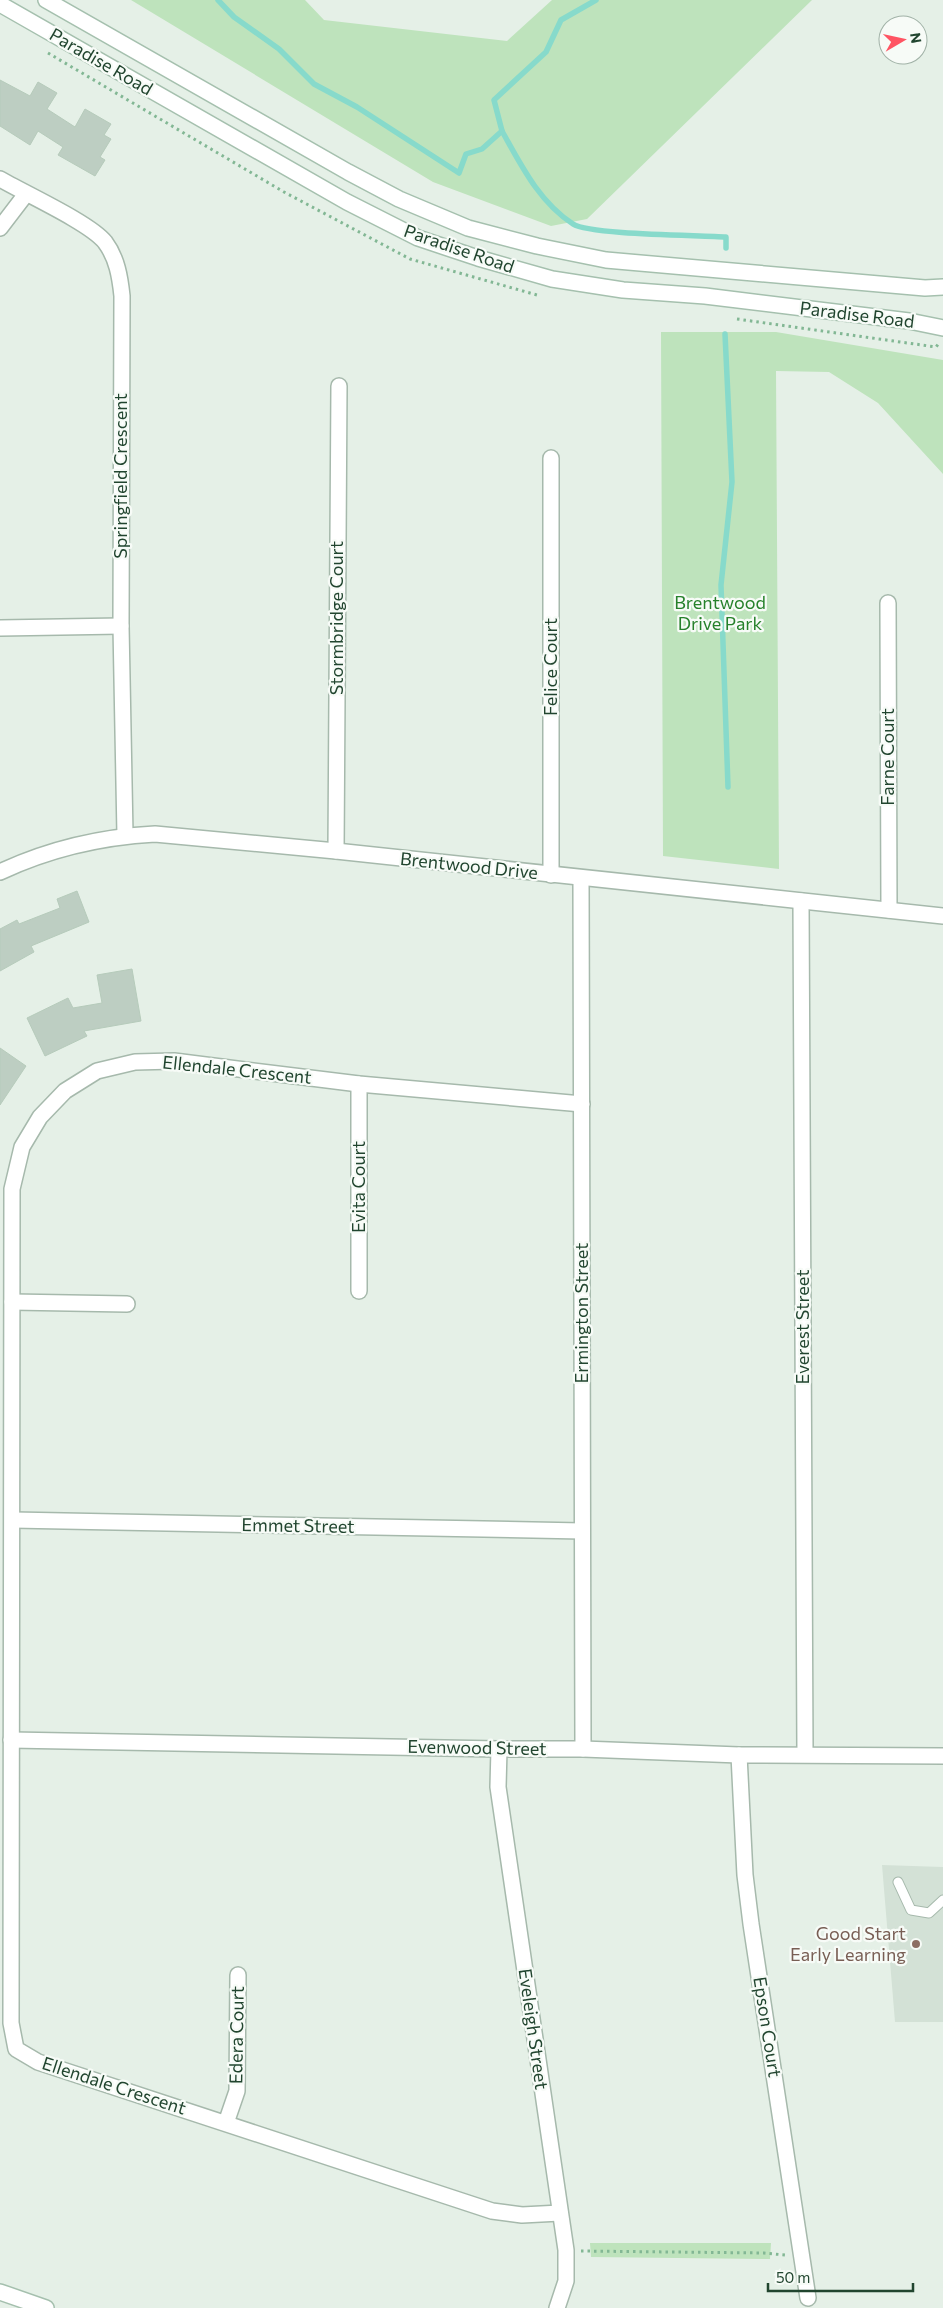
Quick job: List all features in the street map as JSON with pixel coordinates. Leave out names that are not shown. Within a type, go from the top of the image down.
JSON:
[{"type":"street","name":"Paradise Road","points":[[46,0],[348,172],[399,199],[468,228],[538,246],[606,260],[925,288],[943,287]]},
{"type":"street","name":"Paradise Road","points":[[0,4],[339,197],[418,238],[478,258],[552,279],[623,290],[705,296],[910,321],[943,328]]},
{"type":"street","name":"Springfield Crescent","points":[[0,179],[88,228],[104,242],[119,269],[122,296],[121,626],[125,835]]},
{"type":"street","points":[[0,228],[26,194]]},
{"type":"street","name":"Stormbridge Court","points":[[336,851],[338,386]]},
{"type":"street","name":"Felice Court","points":[[551,458],[551,875]]},
{"type":"street","name":"Farne Court","points":[[888,603],[889,910]]},
{"type":"street","points":[[0,628],[121,626]]},
{"type":"street","name":"Brentwood Drive","points":[[0,872],[31,858],[71,846],[125,835],[155,834],[336,851],[943,916]]},
{"type":"street","name":"Ermington Street","points":[[581,878],[583,1749]]},
{"type":"street","name":"Everest Street","points":[[801,901],[805,1754]]},
{"type":"street","name":"Ellendale Crescent","points":[[560,2213],[522,2215],[492,2211],[38,2062],[16,2049],[10,2023],[6,1840],[12,1740],[12,1189],[22,1147],[46,1110],[65,1091],[97,1071],[135,1062],[174,1061],[359,1084],[582,1104]]},
{"type":"street","name":"Evita Court","points":[[359,1084],[359,1291]]},
{"type":"street","points":[[12,1302],[127,1304]]},
{"type":"street","name":"Emmet Street","points":[[13,1520],[582,1531]]},
{"type":"street","name":"Evenwood Street","points":[[12,1740],[499,1750],[583,1749],[739,1755],[943,1756]]},
{"type":"street","name":"Eveleigh Street","points":[[499,1750],[498,1787],[566,2250],[566,2281],[557,2308]]},
{"type":"street","name":"Epson Court","points":[[739,1755],[750,1924],[808,2298]]},
{"type":"street","name":"Edera Court","points":[[226,2123],[237,2090],[238,1976]]},
{"type":"street","points":[[0,2292],[46,2308]]},
{"type":"lane","points":[[898,1882],[911,1910],[928,1913],[943,1900]]},
{"type":"path","points":[[566,2250],[764,2253],[802,2257]]},
{"type":"shaded area","name":"Good Start Early Learning","points":[[882,1865],[943,1867],[943,2022],[895,2022]]},
{"type":"green space","points":[[131,0],[305,0],[324,20],[507,41],[552,0],[812,0],[587,219],[551,226],[433,182]]},
{"type":"green space","name":"Brentwood Drive Park","points":[[661,332],[776,332],[943,360],[943,474],[878,403],[829,372],[776,371],[779,869],[663,856]]},
{"type":"green space","points":[[590,2243],[771,2243],[770,2259],[591,2257]]},
{"type":"building","points":[[0,80],[30,96],[38,82],[57,93],[47,109],[75,127],[85,109],[111,124],[104,135],[111,139],[100,157],[105,160],[95,176],[58,155],[63,147],[38,131],[30,145],[0,126]]},
{"type":"building","points":[[77,891],[89,922],[31,946],[34,952],[0,971],[0,929],[17,920],[19,924],[60,908],[57,899]]},
{"type":"building","points":[[132,969],[141,1021],[84,1031],[87,1036],[45,1056],[27,1018],[68,998],[73,1008],[102,1003],[97,975]]},
{"type":"building","points":[[0,1048],[26,1066],[0,1105]]},
{"type":"waterway","points":[[218,0],[234,17],[279,49],[314,84],[357,107],[459,173],[466,154],[482,149],[502,131],[494,100],[546,52],[561,20],[596,0]]},
{"type":"waterway","points":[[502,131],[524,170],[541,194],[550,205],[573,224],[583,228],[622,232],[726,237],[726,248]]},
{"type":"waterway","points":[[725,334],[732,482],[721,585],[728,787]]},
{"type":"place","name":"Good Start Early Learning","points":[[916,1944]]}]
